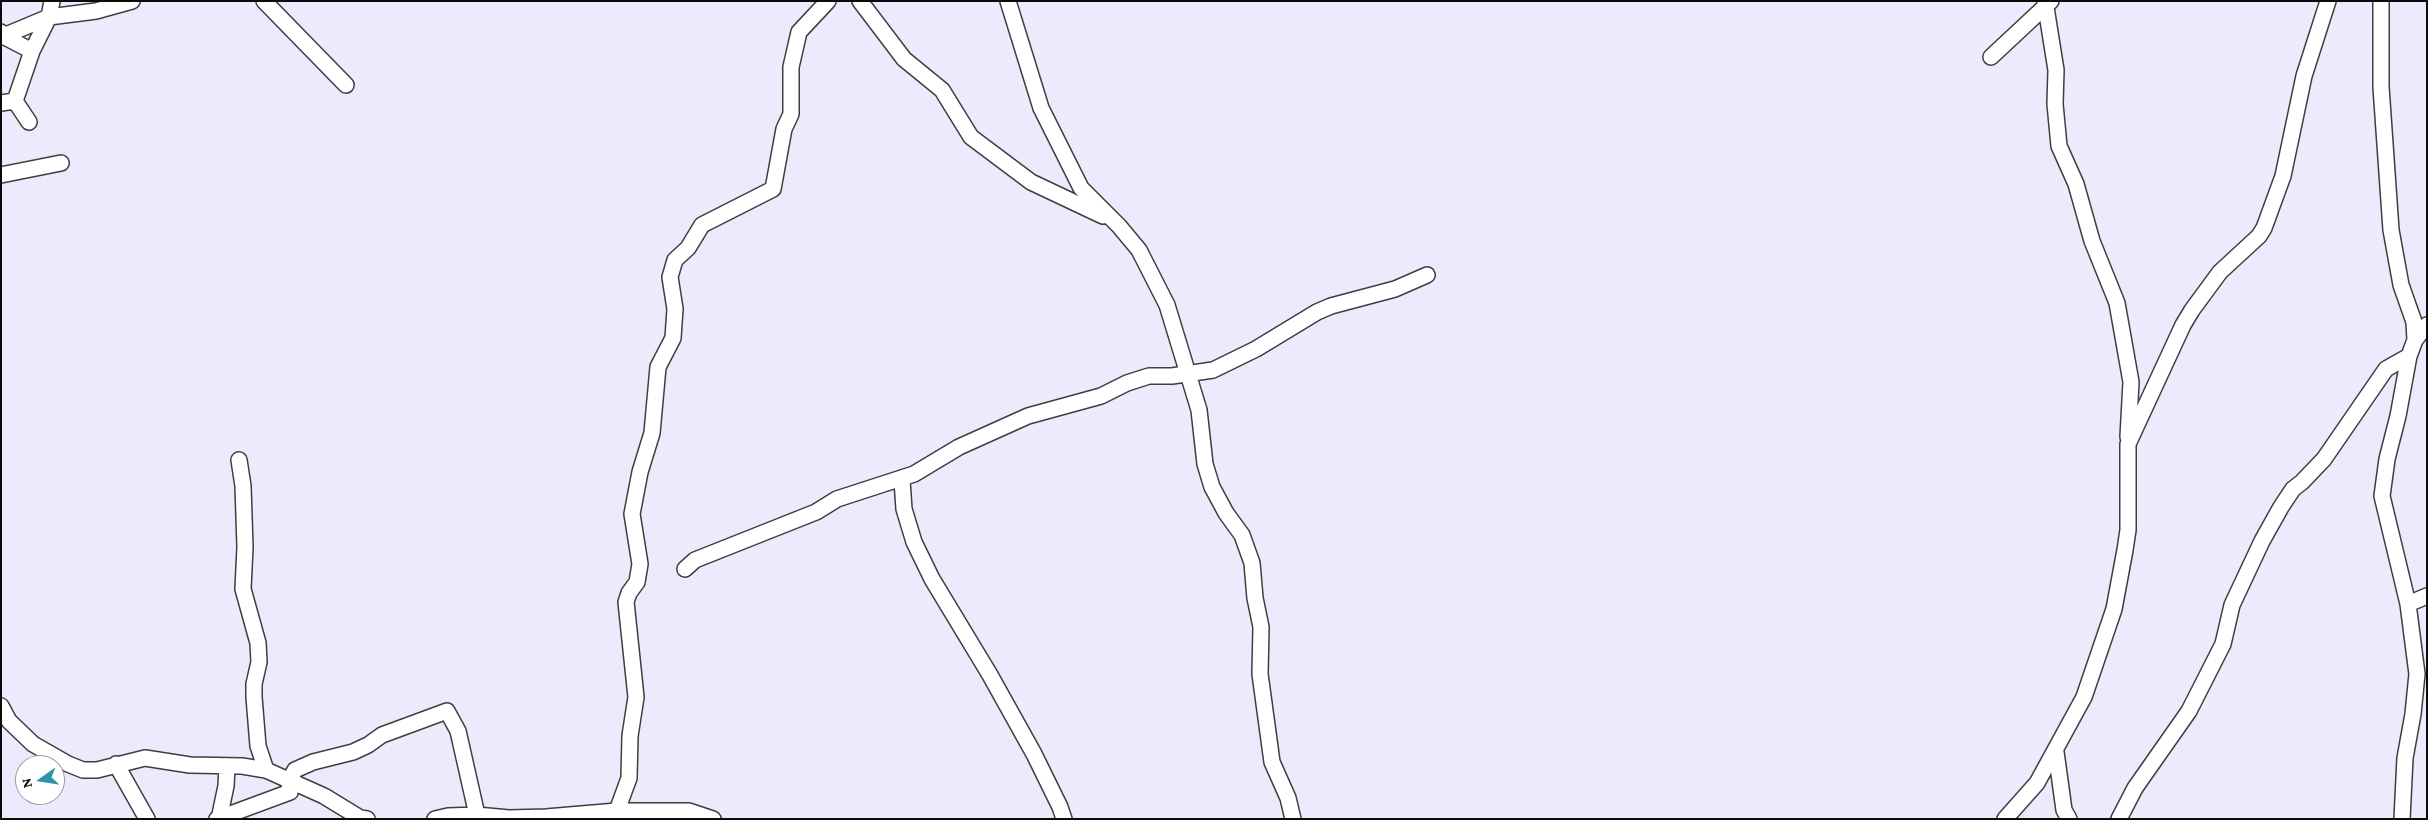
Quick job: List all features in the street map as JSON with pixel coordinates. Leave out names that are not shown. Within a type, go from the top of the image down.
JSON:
[{"type":"street","points":[[29,122],[8,102],[49,17],[52,1]]},
{"type":"street","points":[[2,35],[49,17],[96,11],[132,1]]},
{"type":"street","points":[[264,1],[346,85]]},
{"type":"street","points":[[615,815],[629,778],[630,736],[636,697],[626,602],[629,592],[637,582],[640,564],[632,514],[640,472],[652,433],[658,368],[673,338],[675,309],[670,277],[675,260],[688,248],[702,224],[773,189],[784,129],[791,114],[791,67],[798,32],[828,1]]},
{"type":"street","points":[[860,1],[904,59],[942,90],[971,137],[1031,182],[1113,220]]},
{"type":"street","points":[[1008,1],[1041,108],[1081,188],[1113,220],[1139,250],[1167,305],[1199,410],[1205,464],[1212,488],[1226,513],[1242,535],[1252,563],[1255,598],[1261,627],[1260,674],[1272,762],[1288,798],[1293,819]]},
{"type":"street","points":[[2128,444],[2183,325],[2192,310],[2220,272],[2259,236],[2264,228],[2283,176],[2304,76],[2328,1]]},
{"type":"street","points":[[2381,1],[2381,86],[2391,230],[2401,285],[2414,322],[2415,340]]},
{"type":"street","points":[[2005,819],[2037,783],[2056,752],[2084,697],[2114,609],[2128,530],[2128,444],[2131,382],[2117,303],[2092,241],[2076,184],[2059,146],[2055,104],[2056,70],[2047,2]]},
{"type":"street","points":[[1991,57],[2047,2]]},
{"type":"street","points":[[2,35],[32,51]]},
{"type":"street","points":[[1,175],[61,163]]},
{"type":"street","points":[[684,569],[695,560],[816,512],[837,499],[902,480],[959,447],[1028,416],[1102,396],[1149,376],[1213,370],[1269,342],[1300,321],[1331,306],[1395,289],[1427,275]]},
{"type":"street","points":[[2402,819],[2405,758],[2413,714],[2417,674],[2408,604],[2382,496],[2387,459],[2398,416],[2409,356],[2415,340],[2427,325]]},
{"type":"street","points":[[2119,819],[2135,788],[2189,711],[2223,644],[2232,605],[2262,541],[2285,501],[2293,489],[2324,459],[2386,369],[2409,356]]},
{"type":"street","points":[[239,460],[243,486],[245,547],[243,589],[258,643],[259,662],[254,684],[254,697],[258,746],[266,770]]},
{"type":"street","points":[[902,480],[904,509],[914,542],[922,559],[1034,754],[1064,819]]},
{"type":"street","points":[[2408,604],[2427,596]]},
{"type":"street","points":[[1,706],[9,721],[34,744],[68,764],[83,770],[97,770],[144,758],[190,765],[242,766],[266,770],[324,796],[360,818],[367,819]]},
{"type":"street","points":[[218,818],[290,792],[289,781],[295,770],[313,762],[354,752],[382,735],[447,711],[458,730],[476,815]]},
{"type":"street","points":[[2056,752],[2064,810],[2069,819]]},
{"type":"street","points":[[116,764],[147,819]]},
{"type":"street","points":[[218,818],[226,786],[227,766]]},
{"type":"street","points":[[435,819],[448,816],[476,815],[509,818],[689,811],[713,819]]}]
